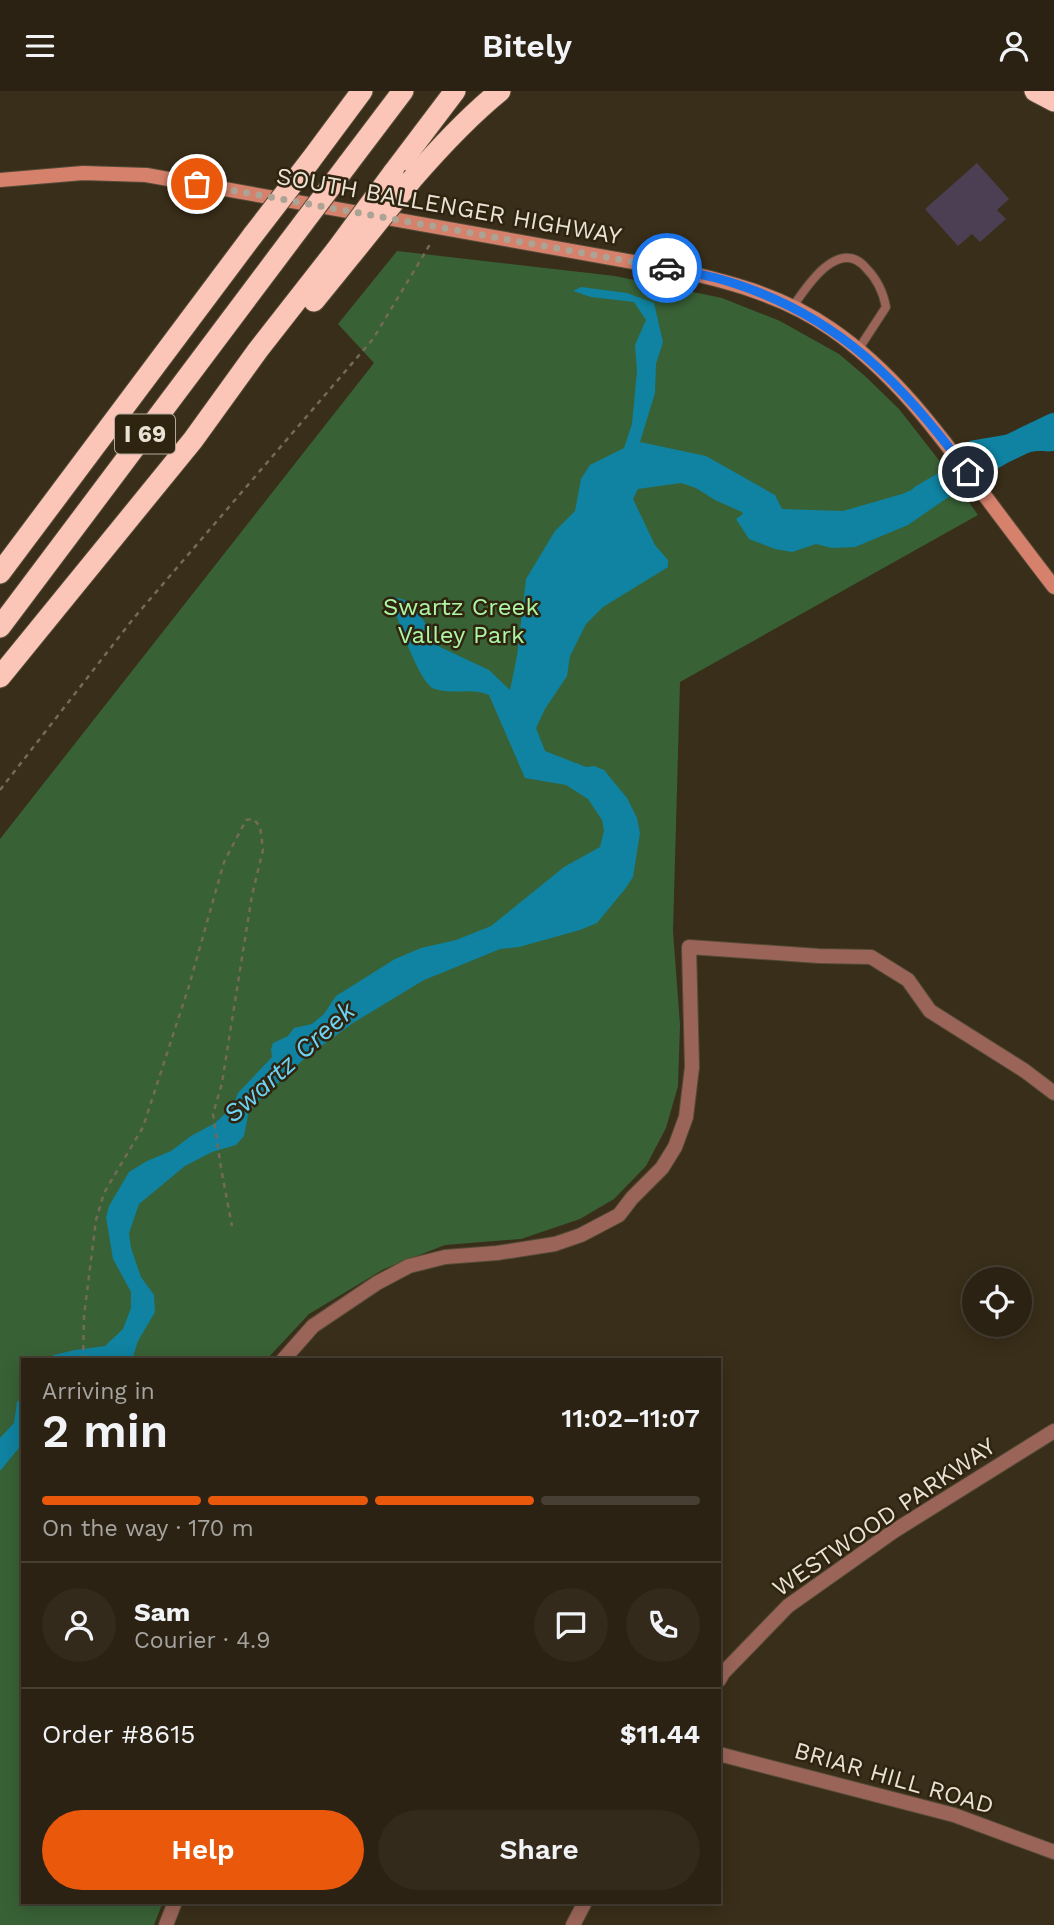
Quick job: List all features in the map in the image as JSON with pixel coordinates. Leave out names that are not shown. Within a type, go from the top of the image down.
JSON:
[{"type":"highway","name":"I 69","points":[[0,573],[362,91]]},
{"type":"highway","name":"I 69","points":[[0,627],[402,91]]},
{"type":"highway","points":[[0,677],[194,440],[257,370],[404,175],[455,91]]},
{"type":"highway","points":[[404,175],[500,91]]},
{"type":"highway","points":[[1035,91],[1054,101]]},
{"type":"street","name":"SOUTH BALLENGER HIGHWAY","points":[[0,180],[83,173],[146,175],[729,281],[792,308],[830,328],[905,393],[1054,587]]},
{"type":"street","points":[[285,1358],[313,1326],[377,1283],[409,1266],[445,1257],[497,1253],[555,1244],[581,1235],[620,1215],[632,1198],[662,1168],[675,1147],[685,1117],[692,1067],[690,947],[871,957],[908,980],[930,1011],[1025,1071],[1054,1093]]},
{"type":"street","name":"WESTWOOD PARKWAY","points":[[721,1678],[788,1606],[894,1531],[1054,1431]]},
{"type":"street","name":"BRIAR HILL ROAD","points":[[721,1755],[954,1815],[1054,1852]]},
{"type":"street","points":[[166,1925],[174,1904]]},
{"type":"street","points":[[573,1925],[584,1904]]},
{"type":"lane","points":[[792,308],[809,282],[830,263],[852,257],[861,261],[884,293],[886,307],[858,350]]},
{"type":"path","points":[[0,790],[133,619],[373,339],[440,227]]},
{"type":"path","points":[[83,1358],[84,1316],[96,1220],[104,1193],[143,1127],[189,986],[224,862],[241,827],[246,820],[253,820],[260,826],[263,850],[252,895],[222,1083],[213,1114],[220,1168],[232,1226]]},
{"type":"green space","name":"Swartz Creek Valley Park","points":[[397,251],[615,276],[722,298],[780,321],[839,354],[865,376],[899,409],[978,515],[680,682],[673,931],[680,1025],[678,1086],[666,1128],[646,1166],[614,1199],[580,1219],[521,1239],[445,1245],[384,1269],[309,1314],[268,1358],[21,1358],[21,1904],[162,1904],[154,1925],[0,1925],[0,839],[374,363],[338,324]]},
{"type":"water","points":[[581,287],[627,293],[654,303],[663,342],[656,364],[655,393],[640,442],[706,456],[775,495],[782,509],[843,511],[902,494],[925,484],[946,470],[960,489],[908,525],[855,547],[832,548],[816,544],[792,552],[749,539],[736,519],[742,512],[696,488],[681,483],[638,489],[633,499],[655,545],[668,560],[668,567],[603,607],[586,624],[570,656],[567,676],[536,728],[545,751],[586,767],[594,766],[604,770],[627,798],[637,818],[640,833],[633,877],[625,889],[597,923],[519,947],[500,949],[424,980],[353,1023],[305,1058],[249,1110],[244,1136],[236,1145],[212,1152],[185,1166],[139,1204],[129,1233],[131,1248],[141,1277],[154,1295],[155,1312],[138,1341],[133,1358],[52,1358],[75,1350],[105,1346],[123,1329],[131,1308],[131,1292],[113,1259],[106,1217],[109,1206],[129,1172],[171,1151],[215,1123],[233,1106],[238,1093],[272,1057],[273,1043],[288,1036],[294,1028],[312,1024],[324,1014],[336,996],[395,959],[491,926],[564,867],[600,847],[604,831],[602,820],[588,799],[566,785],[525,778],[489,695],[442,691],[429,685],[415,663],[390,596],[405,600],[417,610],[440,647],[489,670],[510,690],[526,579],[555,531],[575,511],[581,479],[590,465],[624,448],[632,424],[637,371],[635,345],[646,320],[634,302],[591,297],[573,291]]},
{"type":"water","points":[[1054,417],[1054,451],[1025,453],[990,469],[969,441],[1016,433]]},
{"type":"water","points":[[21,1399],[21,1445],[0,1471],[0,1438],[14,1423],[17,1402]]},
{"type":"building","points":[[977,163],[1009,199],[997,210],[1006,219],[980,242],[972,234],[958,246],[925,209]]},
{"type":"waterway","name":"Swartz Creek","points":[[923,497],[1002,451],[1054,426]]},
{"type":"way so far","points":[[197,184],[667,268]]},
{"type":"route","points":[[667,268],[729,281],[773,298],[830,328],[873,361],[905,393],[968,472]]}]
